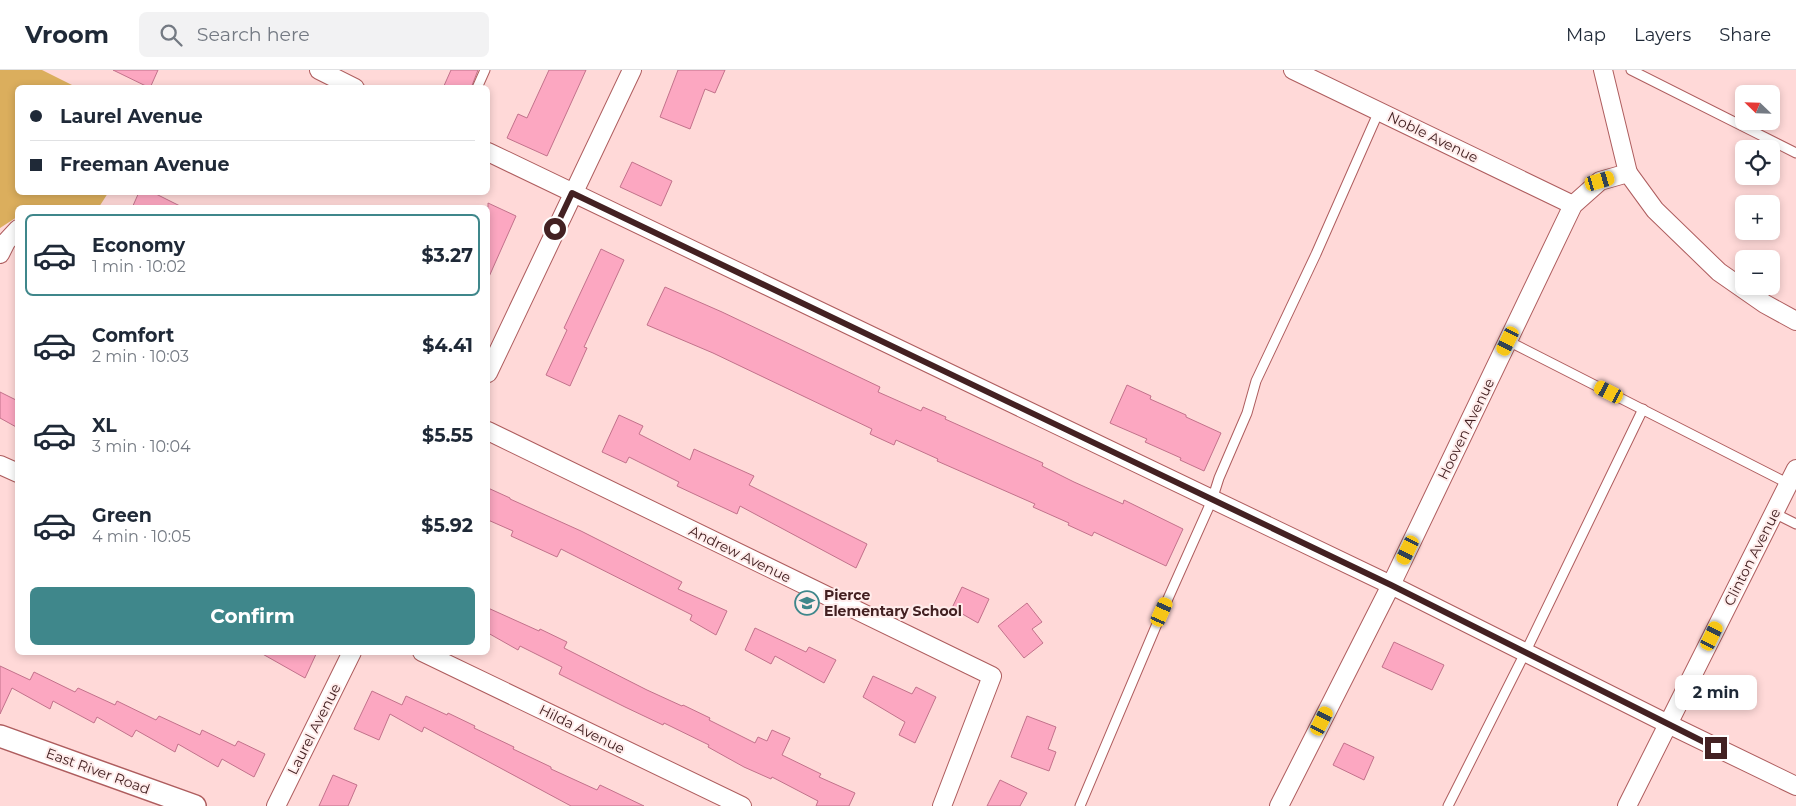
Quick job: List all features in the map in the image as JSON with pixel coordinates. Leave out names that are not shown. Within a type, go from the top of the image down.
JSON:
[{"type":"street","points":[[319,70],[349,85]]},
{"type":"street","points":[[490,369],[632,70]]},
{"type":"street","name":"Noble Avenue","points":[[1293,70],[1574,205]]},
{"type":"street","points":[[1603,70],[1628,173],[1655,210],[1719,272],[1765,304],[1796,321]]},
{"type":"street","points":[[490,153],[1391,585],[1796,786]]},
{"type":"street","name":"Hooven Avenue","points":[[1279,806],[1391,585],[1574,205],[1600,181],[1628,173]]},
{"type":"street","points":[[0,254],[6,242],[15,232]]},
{"type":"street","name":"Andrew Avenue","points":[[490,432],[992,676],[942,806]]},
{"type":"street","points":[[0,465],[15,471]]},
{"type":"street","name":"Clinton Avenue","points":[[1627,806],[1792,476]]},
{"type":"street","name":"Laurel Avenue","points":[[276,806],[351,655]]},
{"type":"street","name":"Hilda Avenue","points":[[428,655],[742,806]]},
{"type":"street","name":"East River Road","points":[[0,736],[195,806]]},
{"type":"lane","points":[[478,85],[485,70]]},
{"type":"lane","points":[[1631,70],[1796,153]]},
{"type":"lane","points":[[1080,806],[1162,612],[1212,500],[1219,478],[1247,413],[1256,381],[1316,254],[1379,111]]},
{"type":"lane","points":[[1508,341],[1643,409],[1792,476]]},
{"type":"lane","points":[[1448,806],[1525,653],[1643,409]]},
{"type":"lane","points":[[1774,513],[1796,524]]},
{"type":"shaded area","points":[[0,70],[42,70],[72,85],[15,85],[15,195],[107,195],[100,205],[15,205],[15,218],[0,228]]},
{"type":"building","points":[[113,70],[158,70],[151,85],[144,85]]},
{"type":"building","points":[[451,70],[478,70],[472,85],[444,85]]},
{"type":"building","points":[[549,70],[586,70],[547,156],[507,138],[518,114],[527,118]]},
{"type":"building","points":[[678,70],[725,70],[715,93],[705,89],[690,129],[660,117]]},
{"type":"building","points":[[632,162],[672,181],[661,206],[620,187]]},
{"type":"building","points":[[138,195],[158,195],[178,205],[133,205]]},
{"type":"building","points":[[488,203],[516,216],[490,274],[490,205]]},
{"type":"building","points":[[601,249],[624,260],[584,347],[587,348],[570,386],[546,375],[567,330],[564,328]]},
{"type":"building","points":[[665,287],[880,387],[878,392],[921,411],[923,407],[946,417],[945,419],[1043,463],[1042,466],[1074,482],[1123,504],[1124,500],[1183,529],[1166,566],[1094,532],[1092,536],[1068,525],[1069,523],[1033,507],[1035,504],[937,461],[938,459],[896,440],[894,445],[870,434],[872,429],[713,353],[647,325]]},
{"type":"building","points":[[1127,385],[1151,396],[1150,399],[1221,433],[1204,471],[1180,460],[1181,458],[1145,442],[1147,439],[1110,423]]},
{"type":"building","points":[[0,392],[15,400],[15,426],[0,418]]},
{"type":"building","points":[[619,415],[643,426],[639,434],[690,460],[694,449],[754,476],[749,485],[867,544],[856,568],[740,506],[737,514],[677,486],[679,482],[629,457],[626,463],[602,452]]},
{"type":"building","points":[[490,489],[581,531],[682,582],[678,589],[727,611],[716,635],[690,620],[692,615],[561,549],[557,557],[511,536],[513,531],[490,521]]},
{"type":"building","points":[[962,587],[989,599],[978,623],[952,608]]},
{"type":"building","points":[[1027,603],[1042,622],[1032,629],[1043,643],[1024,658],[998,626]]},
{"type":"building","points":[[490,609],[567,642],[564,648],[647,690],[710,718],[709,720],[755,743],[758,737],[767,741],[772,730],[790,738],[782,755],[821,774],[819,777],[855,793],[849,806],[816,806],[818,801],[772,777],[771,779],[744,767],[708,747],[709,745],[664,723],[663,725],[559,674],[562,667],[520,646],[518,650],[490,634]]},
{"type":"building","points":[[755,628],[806,652],[809,647],[836,660],[824,683],[775,656],[771,664],[745,650]]},
{"type":"building","points":[[1394,642],[1444,665],[1432,690],[1382,667]]},
{"type":"building","points":[[264,655],[316,655],[305,678]]},
{"type":"building","points":[[0,666],[30,680],[34,672],[75,692],[78,688],[115,705],[117,701],[156,720],[159,716],[200,735],[202,730],[235,746],[238,741],[265,754],[254,777],[222,759],[218,767],[178,744],[175,752],[136,730],[132,737],[97,717],[94,723],[53,701],[50,709],[12,688],[0,714]]},
{"type":"building","points":[[873,676],[912,694],[916,687],[936,697],[915,743],[899,735],[905,722],[863,697]]},
{"type":"building","points":[[372,691],[402,705],[406,696],[447,715],[448,713],[514,747],[513,749],[551,767],[551,769],[597,790],[600,785],[644,806],[571,806],[424,727],[422,732],[390,714],[379,740],[354,729]]},
{"type":"building","points":[[1027,716],[1056,727],[1048,749],[1056,752],[1049,771],[1011,757]]},
{"type":"building","points":[[1344,743],[1374,757],[1364,780],[1333,765]]},
{"type":"building","points":[[333,775],[357,785],[348,806],[319,806]]},
{"type":"building","points":[[1000,780],[1027,793],[1020,806],[987,806]]},
{"type":"place","name":"Pierce Elementary School","points":[[807,603]]},
{"type":"route","points":[[555,229],[572,193],[1391,585],[1716,748]]}]
